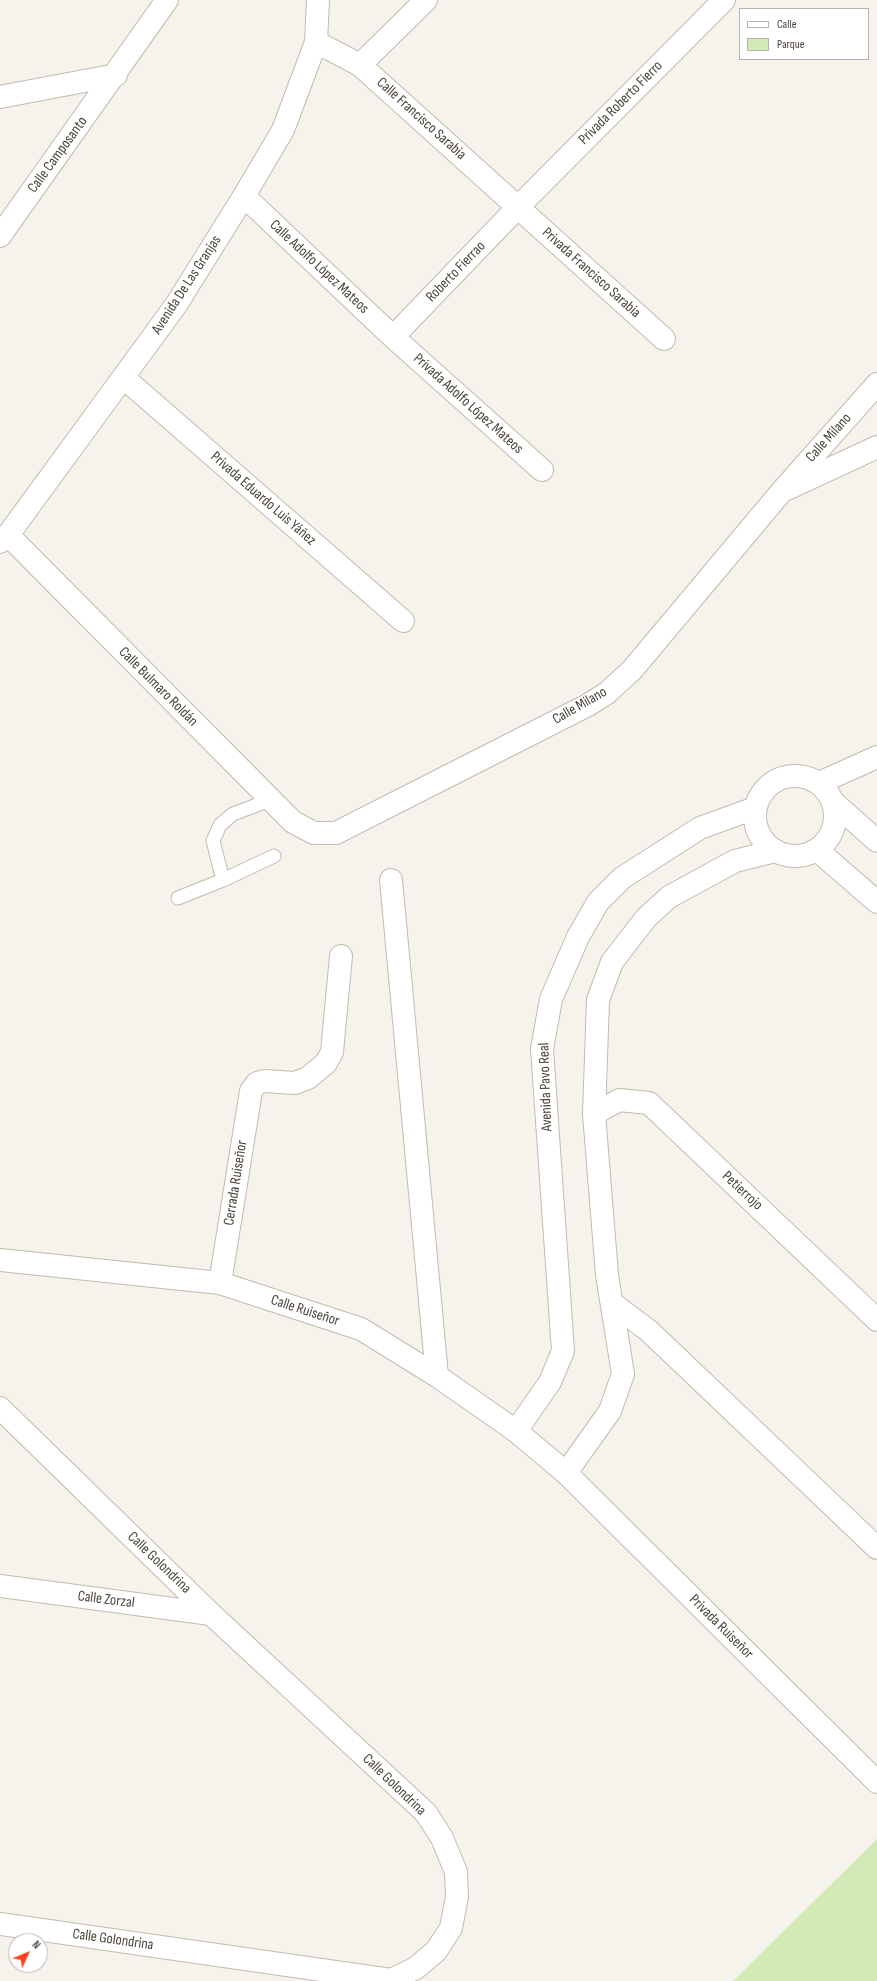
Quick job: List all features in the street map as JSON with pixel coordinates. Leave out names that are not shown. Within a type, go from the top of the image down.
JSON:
[{"type":"street","name":"Calle Camposanto","points":[[0,236],[116,75],[167,0]]},
{"type":"street","name":"Avenida De Las Granjas","points":[[4,538],[124,378],[176,305],[283,130],[316,42],[318,0]]},
{"type":"street","points":[[360,64],[426,0]]},
{"type":"street","name":"Privada Roberto Fierro","points":[[518,207],[724,0]]},
{"type":"street","name":"Calle Francisco Sarabia","points":[[316,42],[360,64],[518,207]]},
{"type":"street","points":[[0,97],[116,75]]},
{"type":"street","name":"Calle Adolfo López Mateos","points":[[244,196],[393,337]]},
{"type":"street","name":"Roberto Fierrao","points":[[393,337],[518,207]]},
{"type":"street","name":"Privada Francisco Sarabia","points":[[518,207],[664,338]]},
{"type":"street","name":"Privada Adolfo López Mateos","points":[[393,337],[542,470]]},
{"type":"street","name":"Privada Eduardo Luis Yáñez","points":[[124,378],[402,621]]},
{"type":"street","name":"Calle Milano","points":[[314,833],[336,833],[588,705],[607,693],[632,670],[782,491],[877,384]]},
{"type":"street","name":"Calle Milano","points":[[782,491],[877,447]]},
{"type":"street","name":"Calle Bulmaro Roldán","points":[[4,538],[293,822],[314,833]]},
{"type":"street","points":[[819,783],[877,757]]},
{"type":"street","points":[[788,775],[804,776],[819,783],[827,791],[833,802],[836,815],[834,829],[827,841],[817,850],[804,856],[789,856],[775,851],[762,840],[755,825],[755,808],[761,793],[773,781],[788,775]]},
{"type":"street","points":[[833,802],[877,841]]},
{"type":"street","name":"Avenida Pavo Real","points":[[516,1431],[550,1382],[563,1351],[542,1049],[551,998],[578,937],[598,902],[622,878],[700,828],[755,808]]},
{"type":"street","points":[[817,850],[877,902]]},
{"type":"street","points":[[566,1473],[610,1411],[623,1374],[607,1275],[594,1114],[598,1000],[612,962],[646,918],[669,897],[735,861],[775,851]]},
{"type":"street","points":[[391,880],[437,1376]]},
{"type":"street","name":"Cerrada Ruiseñor","points":[[220,1283],[251,1091],[257,1083],[264,1081],[295,1083],[308,1078],[326,1063],[332,1052],[341,956]]},
{"type":"street","name":"Petierrojo","points":[[594,1114],[619,1100],[649,1103],[877,1320]]},
{"type":"street","name":"Calle Ruiseñor","points":[[0,1260],[220,1283],[361,1329],[437,1376],[516,1431],[566,1473]]},
{"type":"street","points":[[612,1303],[649,1331],[877,1548]]},
{"type":"street","name":"Calle Golondrina","points":[[0,1408],[211,1614],[426,1813],[442,1838],[456,1872],[457,1897],[451,1928],[436,1951],[416,1968],[391,1980],[0,1924]]},
{"type":"street","name":"Privada Ruiseñor","points":[[566,1473],[877,1782]]},
{"type":"street","name":"Calle Zorzal","points":[[0,1586],[211,1614]]},
{"type":"lane","points":[[223,880],[214,841],[220,825],[233,814],[270,800]]},
{"type":"lane","points":[[178,898],[223,880],[274,856]]},
{"type":"green space","points":[[877,1839],[877,1981],[733,1981]]}]
